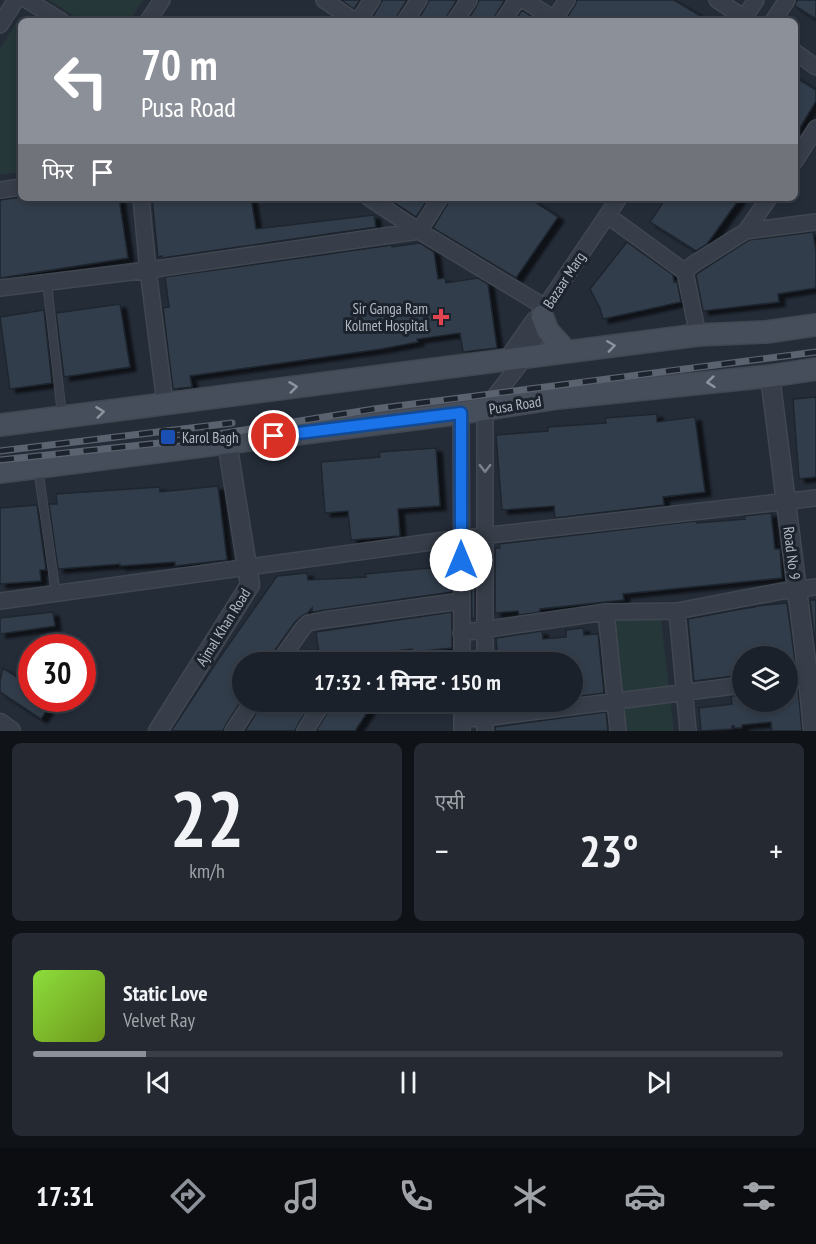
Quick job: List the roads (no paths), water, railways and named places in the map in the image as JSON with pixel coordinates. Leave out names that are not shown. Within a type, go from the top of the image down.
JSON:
[{"type":"main road","points":[[543,311],[548,331],[567,352]]},
{"type":"main road","points":[[0,425],[698,334],[766,332],[816,325]]},
{"type":"main road","name":"Pusa Road","points":[[0,472],[461,413],[558,398],[770,376],[816,369]]},
{"type":"street","points":[[0,25],[16,0]]},
{"type":"street","points":[[27,0],[56,18]]},
{"type":"street","points":[[150,18],[162,0]]},
{"type":"street","points":[[324,0],[351,18]]},
{"type":"street","points":[[358,18],[372,0]]},
{"type":"street","points":[[407,18],[419,0]]},
{"type":"street","points":[[457,18],[469,0]]},
{"type":"street","points":[[505,18],[517,0]]},
{"type":"street","points":[[524,0],[551,18]]},
{"type":"street","points":[[555,18],[567,0]]},
{"type":"street","points":[[717,0],[742,18]]},
{"type":"street","points":[[746,18],[756,0]]},
{"type":"street","points":[[775,18],[787,0]]},
{"type":"street","points":[[798,54],[816,67]]},
{"type":"street","points":[[798,156],[816,128]]},
{"type":"street","points":[[0,190],[18,187]]},
{"type":"street","points":[[141,201],[165,403]]},
{"type":"street","points":[[376,201],[543,311]]},
{"type":"street","points":[[0,288],[148,270],[419,231],[438,201]]},
{"type":"street","name":"Bazaar Marg","points":[[485,409],[517,357],[534,320],[543,311],[617,201]]},
{"type":"street","points":[[685,272],[692,265],[746,231],[767,201]]},
{"type":"street","points":[[608,214],[685,272],[698,334]]},
{"type":"street","points":[[746,231],[816,222]]},
{"type":"street","name":"Road No 9","points":[[770,376],[796,589],[812,676],[813,731]]},
{"type":"street","points":[[485,409],[485,652]]},
{"type":"street","points":[[461,413],[462,652]]},
{"type":"street","name":"Ajmal Khan Road","points":[[158,731],[250,585],[227,442]]},
{"type":"street","points":[[0,601],[461,539],[816,498]]},
{"type":"street","points":[[461,633],[606,612],[676,611],[816,587]]},
{"type":"street","points":[[286,652],[308,623],[461,601]]},
{"type":"street","points":[[676,611],[688,731]]},
{"type":"street","points":[[606,612],[618,731]]},
{"type":"street","points":[[462,725],[485,725],[615,701],[732,686]]},
{"type":"street","points":[[233,731],[245,712]]},
{"type":"street","points":[[305,731],[317,712]]},
{"type":"street","points":[[0,723],[11,731]]},
{"type":"lane","points":[[47,283],[62,417]]},
{"type":"lane","points":[[38,466],[56,594]]},
{"type":"railway","points":[[0,460],[169,442],[374,409],[816,352]]},
{"type":"railway","points":[[0,451],[232,423]]},
{"type":"place","name":"Sir Ganga Ram Kolmet Hospital","points":[[441,317]]},
{"type":"place","name":"Karol Bagh","points":[[168,437]]}]
